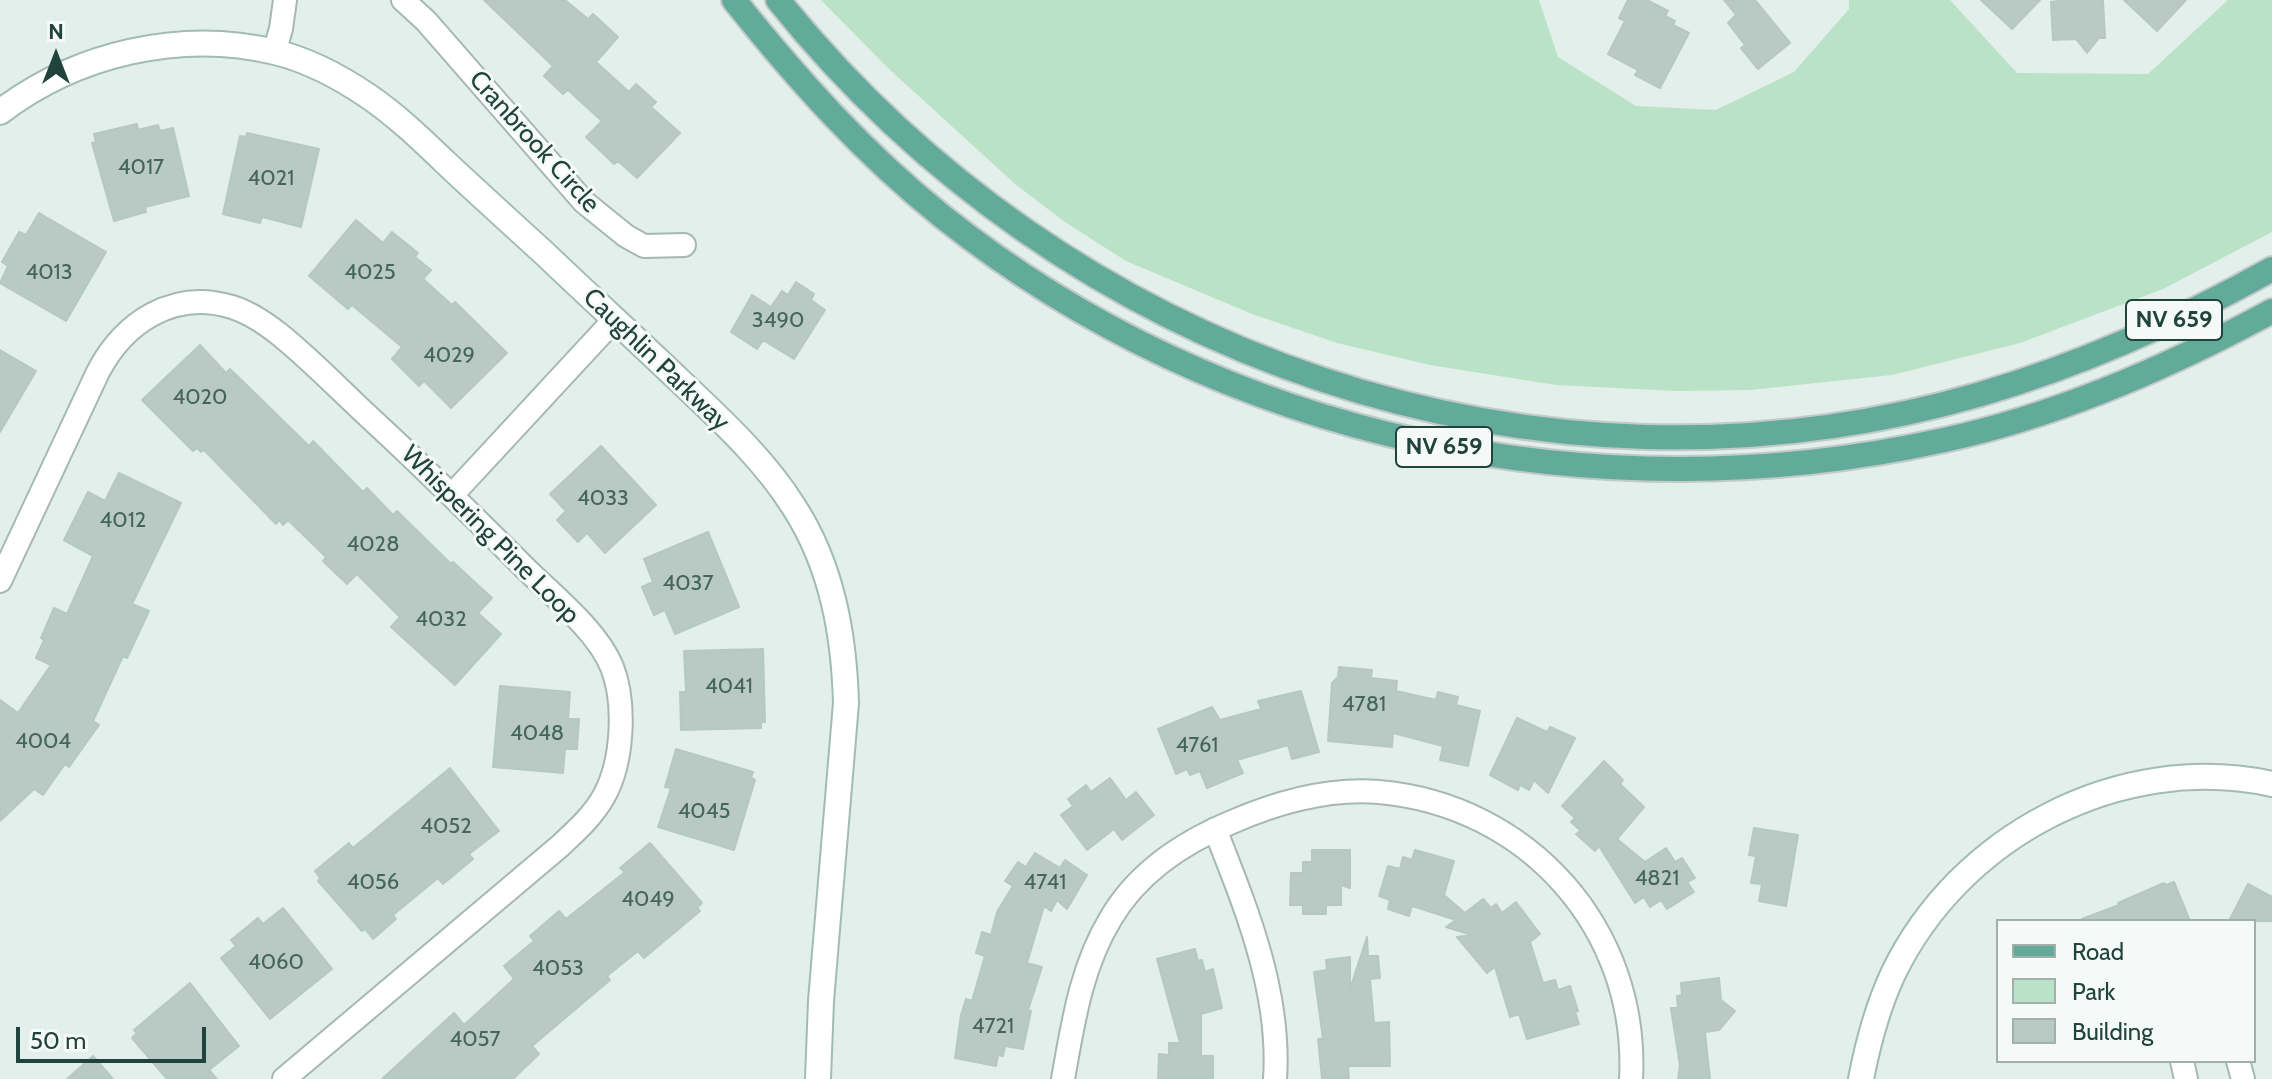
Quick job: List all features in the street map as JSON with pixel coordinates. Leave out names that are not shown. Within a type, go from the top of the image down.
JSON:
[{"type":"main road","name":"NV 659","points":[[734,0],[776,54],[834,119],[943,216],[1006,263],[1086,313],[1195,368],[1250,391],[1342,422],[1430,444],[1516,460],[1606,469],[1722,469],[1792,465],[1871,454],[1946,440],[2017,421],[2103,391],[2180,358],[2272,311]]},
{"type":"main road","name":"NV 659","points":[[778,0],[818,50],[899,132],[981,201],[1064,258],[1134,300],[1221,342],[1297,373],[1424,409],[1564,431],[1630,436],[1724,435],[1818,428],[1979,395],[2073,364],[2157,329],[2272,269]]},
{"type":"street","points":[[274,52],[285,0]]},
{"type":"street","name":"Cranbrook Circle","points":[[403,0],[426,21],[584,202],[615,228],[644,246],[684,245]]},
{"type":"street","name":"Caughlin Parkway","points":[[0,112],[35,87],[77,67],[121,53],[160,46],[200,44],[274,52],[333,75],[398,118],[714,413],[775,478],[812,540],[826,574],[838,615],[845,667],[846,703],[821,1001],[818,1079]]},
{"type":"street","name":"Whispering Pine Loop","points":[[0,581],[107,355],[123,334],[151,313],[189,302],[231,307],[278,334],[452,495],[574,617],[607,658],[614,675],[619,710],[618,743],[612,777],[592,815],[560,846],[284,1079]]},
{"type":"street","points":[[452,495],[615,319]]},
{"type":"street","points":[[1861,1079],[1874,1023],[1906,949],[1958,880],[2006,840],[2071,805],[2119,788],[2157,780],[2194,777],[2272,784]]},
{"type":"street","points":[[1063,1079],[1086,971],[1112,916],[1151,869],[1175,851],[1215,829],[1289,802],[1334,793],[1377,792],[1414,797],[1455,809],[1495,827],[1531,852],[1563,881],[1604,944],[1623,987],[1630,1027],[1631,1079]]},
{"type":"street","points":[[1215,829],[1267,981],[1275,1032],[1275,1079]]},
{"type":"green space","points":[[821,0],[1539,0],[1558,57],[1636,106],[1716,110],[1794,72],[1849,9],[1849,0],[1950,0],[2017,73],[2148,74],[2228,0],[2272,0],[2272,232],[2163,289],[2020,343],[1892,375],[1750,390],[1676,391],[1556,385],[1430,365],[1337,343],[1252,314],[1126,261],[1065,222],[1015,184],[888,68]]},
{"type":"building","points":[[484,0],[565,0],[588,19],[593,14],[618,37],[596,62],[629,92],[636,84],[656,102],[651,107],[680,133],[637,178],[618,161],[614,164],[586,137],[602,121],[568,90],[563,94],[544,76],[553,66]]},
{"type":"building","points":[[1628,0],[1647,0],[1668,11],[1665,16],[1675,21],[1673,25],[1689,33],[1660,88],[1635,75],[1638,70],[1608,54],[1625,21],[1619,18]]},
{"type":"building","points":[[1724,0],[1755,0],[1790,43],[1758,69],[1741,48],[1745,45],[1728,23],[1736,15]]},
{"type":"building","points":[[1981,0],[2040,0],[2012,29]]},
{"type":"building","points":[[2103,0],[2105,38],[2099,38],[2087,53],[2076,39],[2053,40],[2051,2]]},
{"type":"building","points":[[2124,0],[2186,0],[2157,31]]},
{"type":"building","points":[[137,124],[138,130],[158,125],[160,131],[173,128],[189,196],[145,207],[146,212],[114,221],[92,143],[96,142],[94,134]]},
{"type":"building","points":[[247,133],[319,149],[301,227],[262,217],[260,223],[223,214],[240,136],[246,137]]},
{"type":"building","points":[[39,213],[106,252],[66,321],[0,283],[8,266],[2,262],[19,232],[26,235]]},
{"type":"building","points":[[356,220],[383,243],[392,232],[418,253],[415,257],[431,270],[423,279],[452,305],[455,302],[507,353],[451,408],[424,381],[419,386],[392,359],[402,347],[352,305],[348,309],[309,276]]},
{"type":"building","points":[[796,282],[814,294],[811,300],[825,310],[794,359],[763,340],[757,349],[731,332],[752,295],[771,307],[782,291],[788,295]]},
{"type":"building","points":[[200,345],[226,373],[230,369],[309,446],[313,441],[363,492],[367,488],[393,515],[397,511],[451,564],[453,562],[492,598],[478,613],[501,634],[455,685],[391,627],[400,617],[357,574],[347,584],[323,561],[326,557],[288,520],[283,525],[279,520],[276,524],[204,450],[201,452],[197,448],[193,451],[142,400]]},
{"type":"building","points":[[0,350],[36,371],[0,432]]},
{"type":"building","points":[[601,446],[656,505],[605,553],[587,533],[578,542],[557,520],[566,511],[550,494]]},
{"type":"building","points":[[119,473],[181,503],[132,604],[149,611],[127,658],[123,656],[93,721],[99,725],[69,767],[65,764],[43,795],[34,789],[0,821],[0,700],[18,713],[51,665],[36,658],[44,640],[41,638],[54,608],[67,614],[93,556],[64,540],[88,492],[105,501]]},
{"type":"building","points":[[708,532],[739,607],[675,634],[665,610],[654,615],[642,587],[653,582],[644,559]]},
{"type":"building","points":[[763,649],[765,722],[761,722],[761,728],[681,730],[680,692],[686,692],[684,651]]},
{"type":"building","points":[[1339,667],[1372,670],[1371,678],[1397,681],[1396,691],[1436,700],[1438,692],[1458,697],[1456,705],[1480,711],[1468,766],[1440,760],[1443,746],[1393,733],[1392,747],[1328,741],[1332,683],[1338,677]]},
{"type":"building","points":[[500,686],[570,692],[568,719],[579,719],[577,749],[565,749],[563,773],[493,767]]},
{"type":"building","points":[[1301,691],[1319,752],[1292,759],[1288,745],[1237,760],[1243,773],[1207,788],[1200,771],[1190,775],[1187,769],[1176,774],[1158,729],[1212,707],[1220,720],[1261,709],[1258,701]]},
{"type":"building","points":[[1517,718],[1547,732],[1550,727],[1575,738],[1548,793],[1534,780],[1529,790],[1520,785],[1518,790],[1490,775]]},
{"type":"building","points":[[676,749],[753,772],[751,778],[755,780],[734,850],[658,827],[671,788],[665,787]]},
{"type":"building","points":[[1604,761],[1623,780],[1620,784],[1644,807],[1617,839],[1645,862],[1666,848],[1675,862],[1682,858],[1695,878],[1687,882],[1694,892],[1667,909],[1661,900],[1650,907],[1644,897],[1635,903],[1599,846],[1595,851],[1576,834],[1581,831],[1571,822],[1575,818],[1562,806]]},
{"type":"building","points":[[450,768],[499,831],[469,854],[473,859],[443,884],[438,878],[393,915],[396,919],[373,939],[365,929],[362,931],[318,881],[320,878],[315,871],[349,843],[353,848]]},
{"type":"building","points":[[1110,778],[1126,800],[1136,792],[1154,815],[1122,840],[1114,829],[1087,850],[1061,815],[1073,806],[1068,799],[1086,785],[1091,792]]},
{"type":"building","points":[[1754,828],[1798,835],[1786,906],[1759,901],[1762,884],[1751,883],[1756,856],[1749,855]]},
{"type":"building","points":[[650,843],[702,903],[697,908],[700,911],[644,958],[638,951],[607,976],[610,980],[532,1046],[539,1054],[513,1079],[382,1079],[454,1013],[464,1025],[514,979],[504,966],[534,941],[530,936],[559,911],[566,919],[625,872],[620,868]]},
{"type":"building","points":[[1312,850],[1350,850],[1350,888],[1341,885],[1341,905],[1326,905],[1326,914],[1303,914],[1303,905],[1290,905],[1291,873],[1303,873],[1303,862],[1312,862]]},
{"type":"building","points":[[1415,850],[1454,861],[1444,895],[1465,913],[1483,899],[1491,908],[1496,904],[1502,913],[1516,902],[1540,934],[1530,942],[1543,983],[1555,980],[1558,990],[1570,986],[1579,1024],[1527,1039],[1519,1014],[1510,1017],[1495,967],[1487,973],[1457,937],[1472,935],[1446,927],[1456,920],[1412,906],[1409,916],[1388,909],[1390,900],[1379,896],[1388,866],[1400,869],[1403,857],[1412,860]]},
{"type":"building","points":[[1035,853],[1060,868],[1065,860],[1087,875],[1067,909],[1057,900],[1051,911],[1044,906],[1027,963],[1042,967],[1028,1010],[1031,1011],[1023,1049],[1005,1046],[1003,1056],[998,1055],[996,1066],[955,1058],[961,1015],[966,999],[972,1001],[985,956],[976,953],[982,932],[991,935],[997,912],[1013,886],[1005,881],[1018,862],[1026,867]]},
{"type":"building","points":[[2174,882],[2189,919],[2082,919],[2164,883]]},
{"type":"building","points":[[2248,884],[2272,897],[2272,921],[2230,919]]},
{"type":"building","points":[[283,908],[332,969],[270,1019],[221,958],[236,946],[231,940],[258,918],[263,924]]},
{"type":"building","points":[[1367,937],[1368,956],[1378,956],[1380,978],[1370,979],[1374,1023],[1389,1022],[1390,1066],[1348,1066],[1349,1078],[1322,1078],[1318,1039],[1323,1039],[1314,972],[1327,970],[1326,960],[1350,957],[1350,989]]},
{"type":"building","points":[[1195,949],[1205,972],[1213,969],[1222,1008],[1201,1014],[1201,1056],[1213,1056],[1213,1079],[1158,1078],[1159,1054],[1169,1055],[1169,1043],[1180,1043],[1157,959]]},
{"type":"building","points":[[1719,978],[1721,1000],[1735,1011],[1719,1030],[1705,1032],[1710,1079],[1678,1079],[1680,1066],[1671,1008],[1678,1008],[1677,996],[1682,995],[1681,983]]},
{"type":"building","points":[[190,983],[239,1046],[209,1070],[217,1079],[167,1079],[132,1038],[137,1033],[134,1030]]},
{"type":"building","points":[[93,1056],[113,1079],[67,1079]]}]
